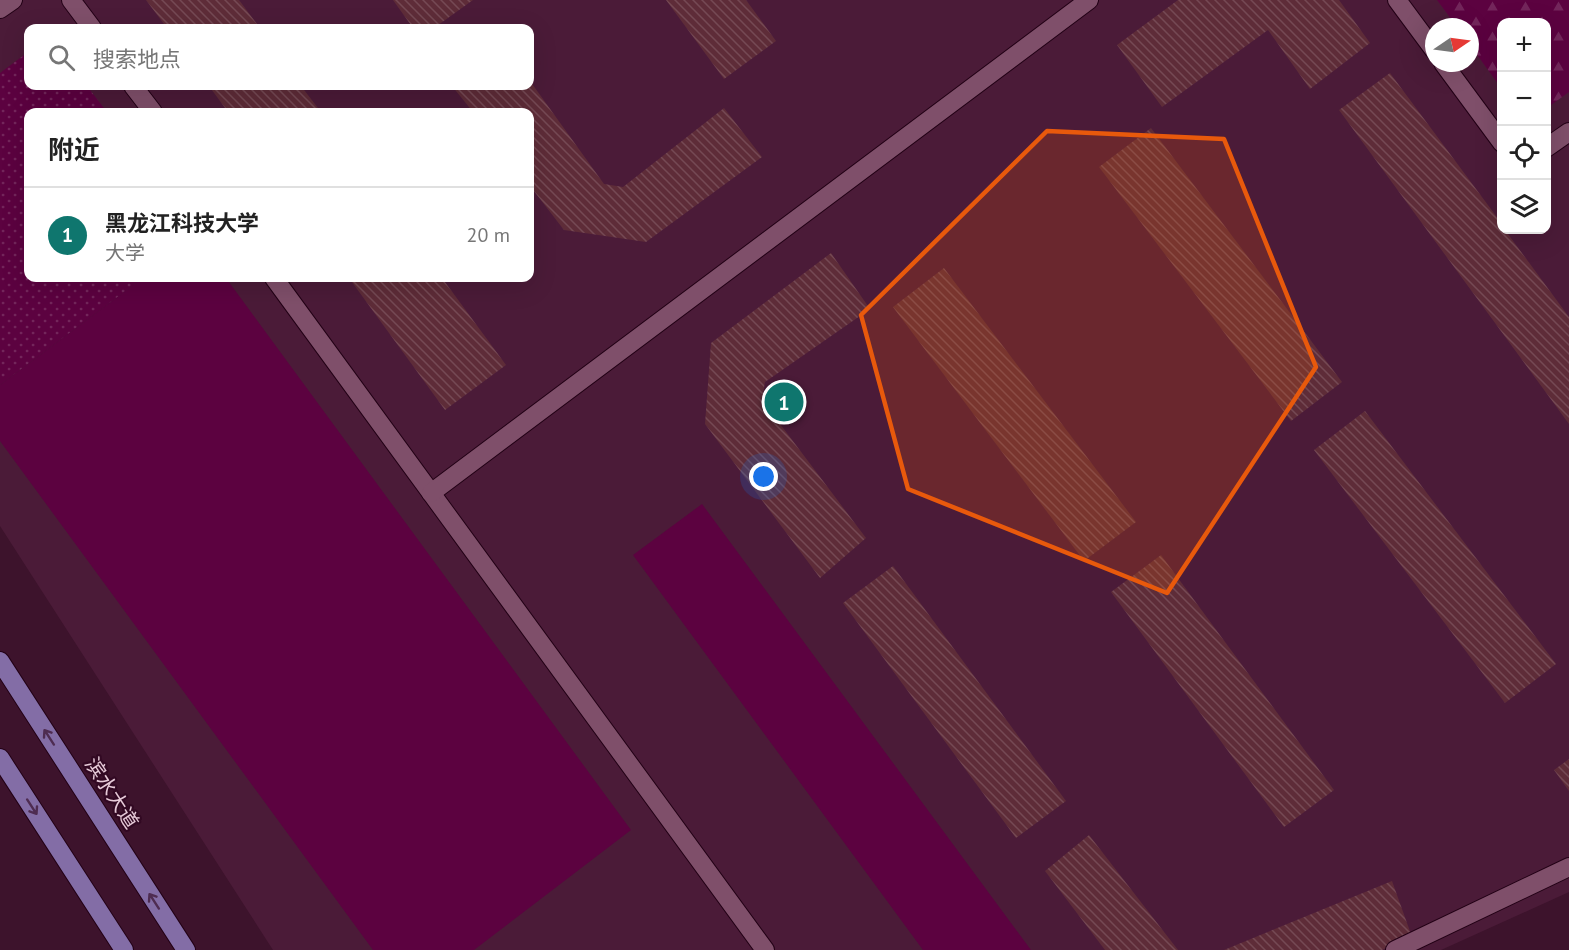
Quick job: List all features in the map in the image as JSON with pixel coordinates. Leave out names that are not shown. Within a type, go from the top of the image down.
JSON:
[{"type":"main road","name":"滨水大道","points":[[0,661],[186,950]]},
{"type":"main road","points":[[0,758],[124,950]]},
{"type":"street","points":[[0,9],[13,0]]},
{"type":"street","points":[[71,0],[89,24]]},
{"type":"street","points":[[431,493],[1089,0]]},
{"type":"street","points":[[1397,0],[1425,38]]},
{"type":"street","points":[[1450,72],[1497,136]]},
{"type":"street","points":[[137,90],[150,108]]},
{"type":"street","points":[[1551,145],[1569,132]]},
{"type":"street","points":[[277,282],[765,950]]},
{"type":"street","points":[[1395,950],[1569,867]]},
{"type":"highlighted area","points":[[1047,131],[1224,139],[1316,367],[1167,593],[908,489],[861,315]]},
{"type":"shaded area","points":[[0,0],[1569,0],[1569,892],[1441,950],[273,950],[0,526]]},
{"type":"green space","points":[[1437,0],[1569,0],[1569,92],[1551,105],[1551,18],[1497,18],[1497,82],[1479,57],[1479,18],[1450,18]]},
{"type":"green space","points":[[24,55],[24,90],[90,90],[104,108],[24,108],[24,282],[138,282],[0,385],[0,73]]},
{"type":"green space","points":[[138,282],[229,282],[631,830],[474,950],[373,950],[0,441],[0,385]]},
{"type":"green space","points":[[702,504],[1031,950],[923,950],[633,555]]},
{"type":"building","points":[[146,0],[239,0],[257,24],[164,24]]},
{"type":"building","points":[[393,0],[473,0],[440,24],[410,24]]},
{"type":"building","points":[[666,0],[746,0],[776,41],[724,79]]},
{"type":"building","points":[[1178,0],[1339,0],[1370,43],[1310,89],[1268,30],[1162,107],[1117,45]]},
{"type":"building","points":[[1390,73],[1497,217],[1497,234],[1508,234],[1569,317],[1569,424],[1339,110]]},
{"type":"building","points":[[534,87],[604,184],[623,187],[724,108],[762,157],[646,242],[564,230],[534,191],[534,108],[470,108],[455,90],[534,90]]},
{"type":"building","points":[[212,90],[304,90],[318,108],[225,108]]},
{"type":"building","points":[[1151,128],[1342,382],[1291,421],[1099,167]]},
{"type":"building","points":[[831,253],[870,309],[765,382],[762,400],[866,538],[820,578],[705,424],[711,343]]},
{"type":"building","points":[[944,268],[1136,522],[1084,561],[893,307]]},
{"type":"building","points":[[352,282],[445,282],[506,365],[445,410]]},
{"type":"building","points":[[1365,411],[1556,664],[1505,703],[1314,450]]},
{"type":"building","points":[[1161,555],[1334,790],[1284,827],[1111,592]]},
{"type":"building","points":[[893,566],[1066,801],[1016,838],[843,603]]},
{"type":"building","points":[[1569,759],[1569,791],[1554,770]]},
{"type":"building","points":[[1089,835],[1178,950],[1105,950],[1045,871]]},
{"type":"building","points":[[1392,881],[1412,937],[1382,950],[1224,950]]},
{"type":"place","name":"黑龙江科技大学","points":[[784,402]]}]
